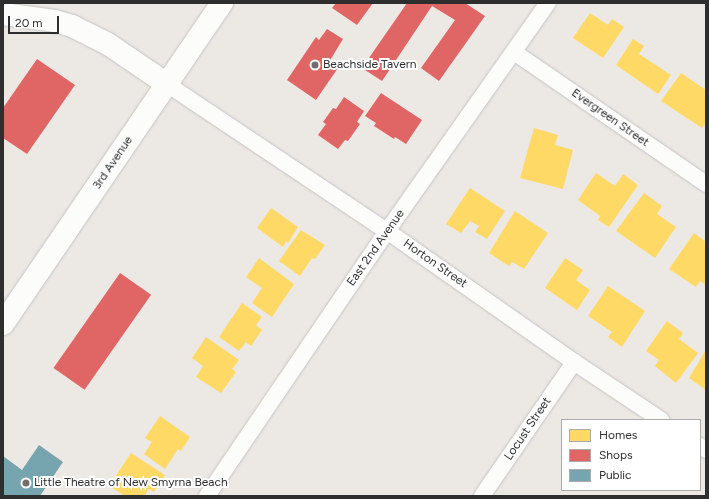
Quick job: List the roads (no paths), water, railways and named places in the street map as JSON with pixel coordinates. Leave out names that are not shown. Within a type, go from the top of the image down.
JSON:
[{"type":"main road","name":"3rd Avenue","points":[[3,324],[222,3]]},
{"type":"main road","points":[[3,14],[55,21],[72,26],[108,44],[167,84]]},
{"type":"street","name":"East 2nd Avenue","points":[[207,496],[387,231],[548,3]]},
{"type":"street","name":"Evergreen Street","points":[[514,52],[706,184]]},
{"type":"street","name":"Horton Street","points":[[167,84],[387,231],[574,362],[660,419]]},
{"type":"street","name":"Locust Street","points":[[482,496],[574,362]]},
{"type":"place","name":"Beachside Tavern","points":[[315,65]]},
{"type":"place","name":"Little Theatre of New Smyrna Beach","points":[[26,483]]}]
